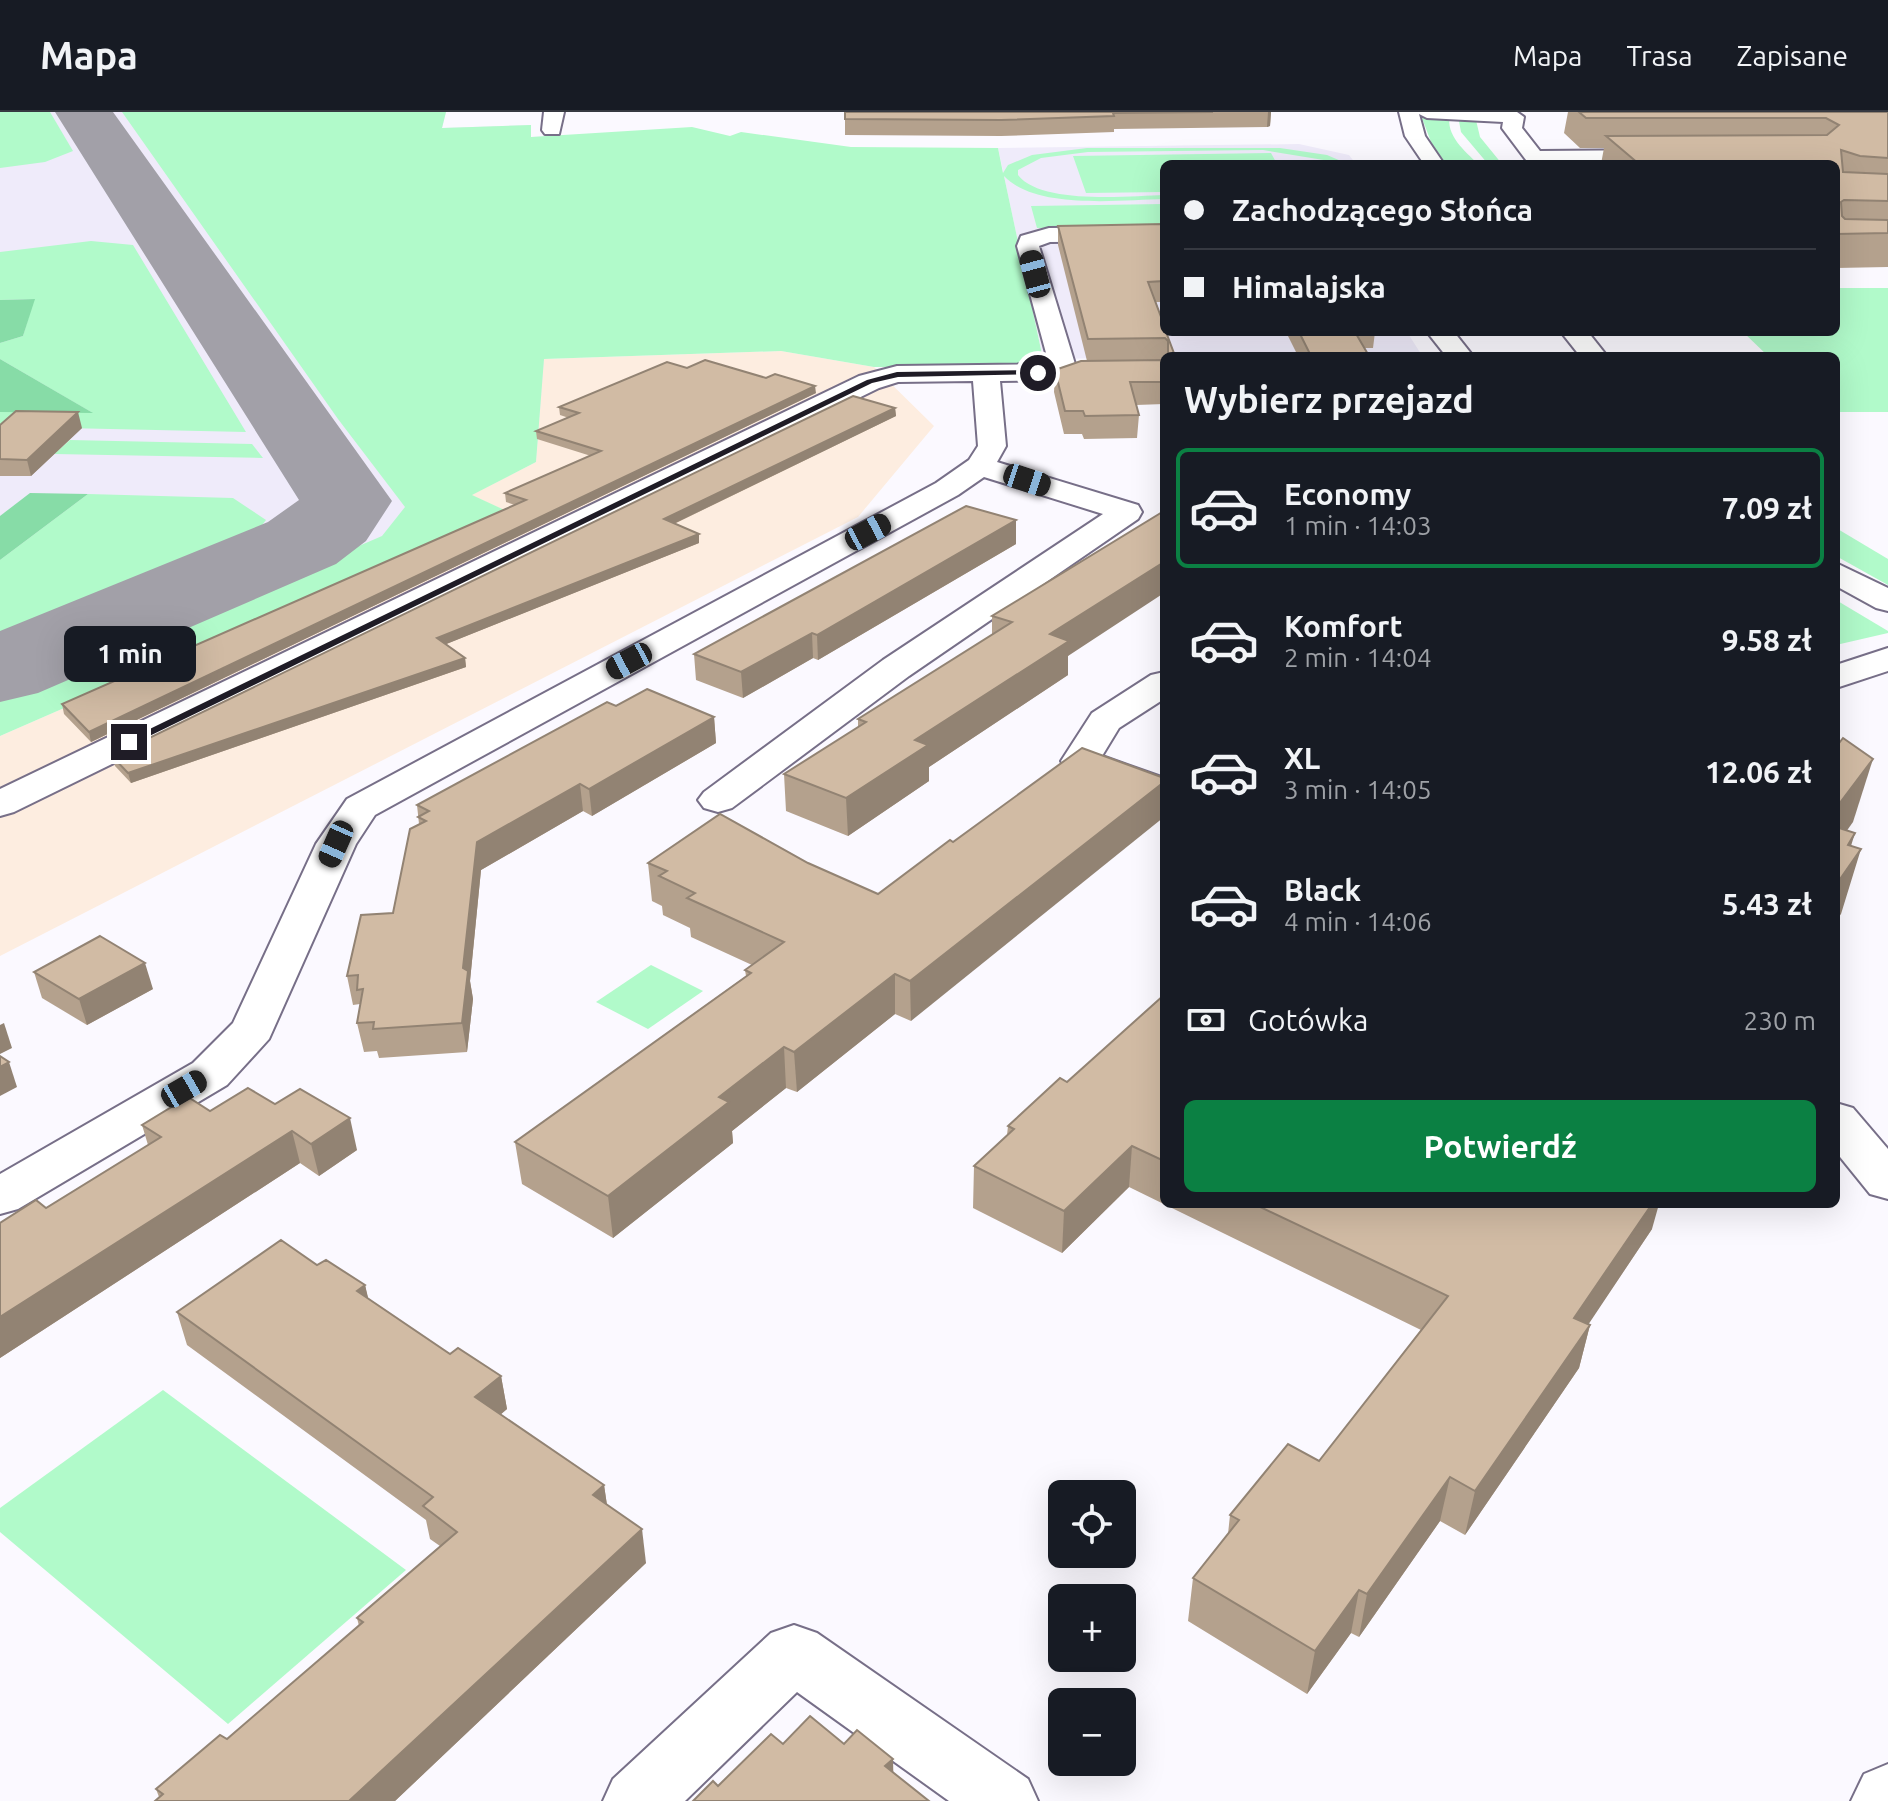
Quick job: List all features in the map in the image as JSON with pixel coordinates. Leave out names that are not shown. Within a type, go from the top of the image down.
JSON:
[{"type":"street","points":[[1409,112],[1415,136],[1431,160]]},
{"type":"street","points":[[1427,112],[1515,114],[1512,128],[1536,160],[1678,156]]},
{"type":"street","points":[[1064,372],[1029,241],[1049,235],[1160,234]]},
{"type":"street","points":[[1577,336],[1591,352]]},
{"type":"street","points":[[0,804],[869,382],[897,374],[1160,371]]},
{"type":"street","points":[[0,1197],[210,1074],[253,1029],[336,844],[361,807],[947,489],[980,466],[992,446],[986,373]]},
{"type":"street","points":[[718,800],[896,668],[1127,512],[980,466]]},
{"type":"street","points":[[1840,575],[1888,601]]},
{"type":"street","points":[[1840,676],[1888,659]]},
{"type":"street","points":[[1160,686],[1105,721],[1080,761],[1160,790]]},
{"type":"street","points":[[1840,1124],[1888,1182]]},
{"type":"street","points":[[637,1801],[794,1653],[1004,1801]]},
{"type":"shaded area","points":[[0,112],[446,112],[442,128],[531,125],[531,137],[566,136],[536,462],[0,736]]},
{"type":"shaded area","points":[[1299,144],[1349,155],[1353,160],[1160,160],[1160,336],[1410,336],[1420,352],[1160,352],[1160,357],[1043,359],[998,148]]},
{"type":"shaded area","points":[[781,351],[874,367],[934,426],[858,517],[0,956],[0,736],[510,513],[471,495],[536,462],[544,359]]},
{"type":"green space","points":[[0,112],[50,112],[73,151],[45,162],[0,168]]},
{"type":"green space","points":[[122,112],[446,112],[442,128],[531,125],[531,137],[692,127],[730,136],[741,132],[851,147],[998,148],[1003,173],[1008,165],[1032,155],[1087,148],[1280,148],[1327,155],[1339,160],[1263,150],[1088,152],[1041,158],[1018,170],[1018,175],[1029,185],[1065,195],[1160,195],[1160,199],[1125,201],[1080,201],[1036,194],[1018,187],[1004,176],[1043,359],[1039,367],[874,367],[781,351],[544,359],[536,462],[472,495],[511,513],[0,736],[0,701],[382,536],[405,507],[338,419]]},
{"type":"green space","points":[[1450,115],[1453,136],[1474,160],[1443,160],[1431,142],[1422,118]]},
{"type":"green space","points":[[1458,116],[1475,116],[1480,137],[1499,160],[1485,160],[1461,132]]},
{"type":"green space","points":[[1271,153],[1275,160],[1160,160],[1160,192],[1086,193],[1073,156]]},
{"type":"green space","points":[[1160,204],[1160,226],[1037,228],[1031,206]]},
{"type":"green space","points":[[91,241],[133,245],[246,432],[20,427],[0,445],[0,412],[91,412],[0,359],[0,343],[23,336],[34,299],[0,300],[0,252]]},
{"type":"green space","points":[[1840,288],[1888,288],[1888,412],[1840,412],[1840,352],[1764,352],[1747,336],[1840,336]]},
{"type":"green space","points":[[35,299],[23,336],[0,343],[0,300]]},
{"type":"green space","points":[[0,359],[93,413],[0,412]]},
{"type":"green space","points":[[70,440],[252,444],[263,458],[54,454]]},
{"type":"green space","points":[[30,493],[88,494],[0,560],[0,516]]},
{"type":"green space","points":[[88,494],[233,498],[266,520],[252,538],[0,640],[0,560]]},
{"type":"green space","points":[[1840,530],[1888,559],[1888,585],[1840,558]]},
{"type":"green space","points":[[1840,602],[1888,631],[1840,644]]},
{"type":"green space","points":[[651,965],[703,991],[648,1029],[596,1002]]},
{"type":"green space","points":[[163,1390],[406,1570],[228,1724],[0,1532],[0,1508]]},
{"type":"building","points":[[845,112],[1213,112],[1113,113],[1114,116],[1001,120],[845,119]]},
{"type":"building","points":[[1579,112],[1888,112],[1888,158],[1860,156],[1841,150],[1843,172],[1888,174],[1888,201],[1841,202],[1845,219],[1888,220],[1888,233],[1840,234],[1840,160],[1634,160],[1606,136],[1827,135],[1839,125],[1826,118],[1586,118]]},
{"type":"building","points":[[1160,224],[1160,281],[1148,282],[1160,314],[1160,336],[1168,336],[1174,352],[1168,352],[1165,338],[1088,339],[1058,226]]},
{"type":"building","points":[[1301,336],[1357,336],[1367,352],[1309,352]]},
{"type":"building","points":[[705,360],[766,378],[775,374],[815,386],[89,732],[62,704],[526,500],[505,493],[601,451],[536,431],[579,413],[559,407],[667,362],[687,368]]},
{"type":"building","points":[[1160,360],[1160,382],[1130,382],[1139,415],[1085,416],[1083,411],[1065,411],[1055,370],[1081,361]]},
{"type":"building","points":[[853,396],[895,408],[664,519],[699,534],[437,638],[465,658],[128,773],[112,756]]},
{"type":"building","points":[[16,411],[78,412],[27,460],[0,459],[0,425]]},
{"type":"building","points":[[966,506],[1016,520],[817,635],[812,633],[741,672],[694,654]]},
{"type":"building","points":[[1160,513],[1160,565],[1050,634],[1069,641],[915,740],[928,745],[846,798],[784,774],[866,722],[858,719],[1012,622],[992,616]]},
{"type":"building","points":[[647,689],[714,717],[589,789],[580,784],[477,842],[463,968],[468,971],[462,1023],[373,1029],[374,1022],[357,1023],[363,989],[357,990],[358,975],[347,976],[361,915],[393,913],[410,829],[426,821],[418,817],[429,811],[417,805],[607,702],[616,706]]},
{"type":"building","points":[[1843,738],[1873,759],[1840,803],[1840,742]]},
{"type":"building","points":[[1082,748],[1160,777],[1160,785],[910,981],[895,974],[794,1052],[784,1047],[719,1097],[729,1102],[608,1196],[515,1142],[751,973],[745,970],[784,942],[687,898],[695,893],[659,876],[667,871],[648,863],[720,814],[808,863],[878,894],[950,840],[953,842]]},
{"type":"building","points":[[1840,828],[1855,833],[1848,845],[1861,849],[1840,879]]},
{"type":"building","points":[[100,936],[145,963],[79,999],[34,972]]},
{"type":"building","points":[[1160,999],[1160,1159],[1132,1146],[1064,1211],[974,1166],[1014,1129],[1008,1126],[1060,1078],[1067,1082]]},
{"type":"building","points":[[0,1056],[9,1062],[0,1067]]},
{"type":"building","points":[[248,1088],[275,1104],[300,1089],[350,1118],[311,1144],[292,1131],[0,1317],[0,1223],[36,1200],[46,1208],[161,1137],[142,1125],[188,1097],[210,1111]]},
{"type":"building","points":[[1262,1208],[1649,1208],[1574,1318],[1590,1325],[1475,1491],[1450,1477],[1367,1594],[1359,1590],[1315,1651],[1193,1578],[1239,1520],[1230,1515],[1288,1444],[1319,1461],[1448,1296]]},
{"type":"building","points":[[281,1240],[317,1265],[326,1260],[365,1285],[357,1291],[450,1354],[458,1348],[501,1376],[475,1397],[604,1485],[593,1495],[642,1529],[349,1801],[155,1801],[163,1794],[156,1789],[220,1735],[227,1739],[363,1622],[357,1618],[457,1532],[423,1506],[433,1497],[177,1312]]},
{"type":"building","points":[[810,1716],[844,1744],[857,1730],[893,1759],[885,1766],[929,1801],[693,1801],[713,1781],[718,1786],[771,1734],[783,1744]]},
{"type":"taxiway","points":[[0,670],[302,543],[327,526],[346,501],[84,112]]},
{"type":"route","points":[[129,742],[869,382],[897,374],[1038,373]]}]
